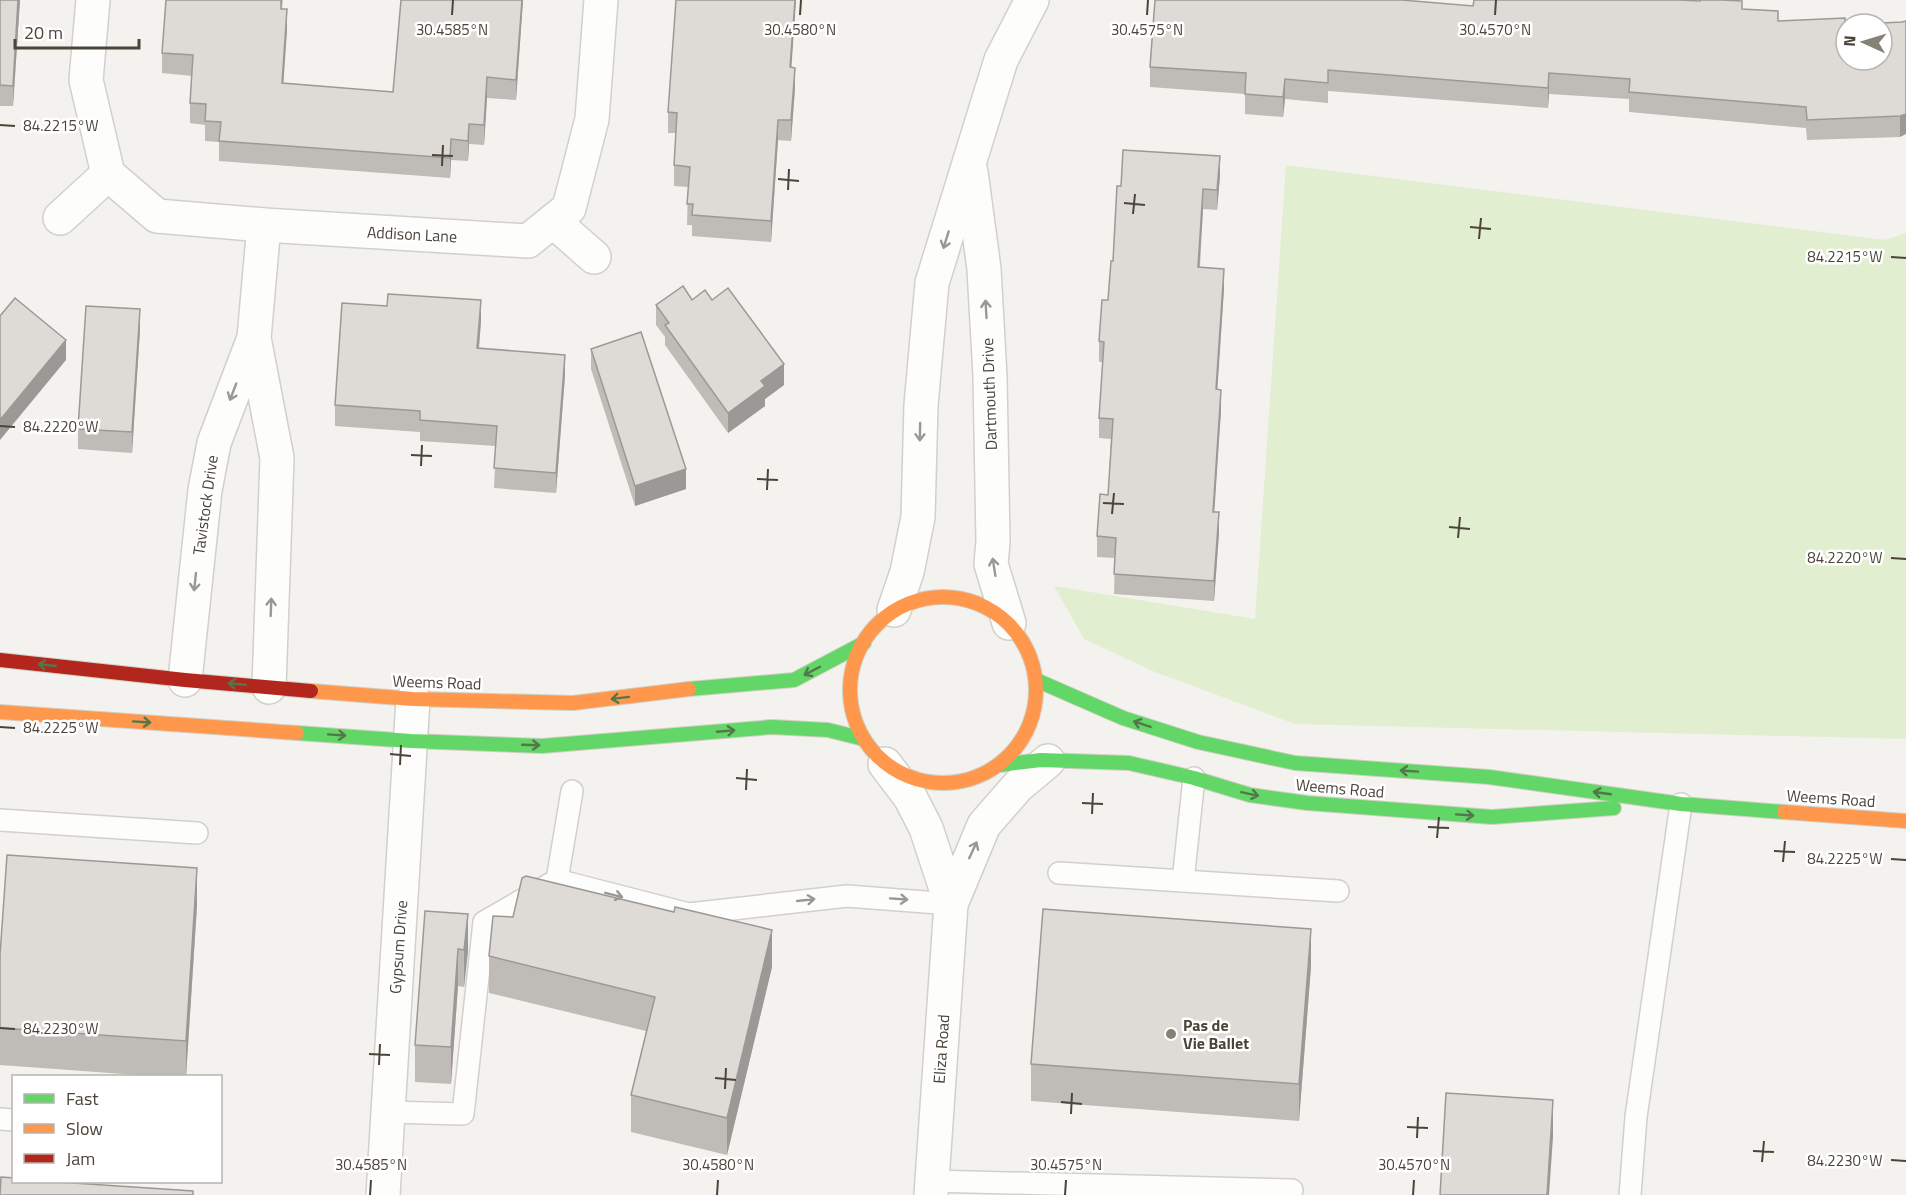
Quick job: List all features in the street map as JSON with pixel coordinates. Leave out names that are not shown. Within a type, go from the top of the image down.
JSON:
[{"type":"street","points":[[60,218],[108,174],[86,80],[93,0]]},
{"type":"street","name":"Addison Lane","points":[[108,174],[157,216],[264,225],[528,240],[569,208],[592,119],[601,0]]},
{"type":"street","name":"Dartmouth Drive","points":[[894,610],[908,572],[918,517],[921,405],[932,283],[1001,60],[1032,0]]},
{"type":"street","name":"Dartmouth Drive","points":[[969,164],[984,269],[990,376],[992,564],[1009,623]]},
{"type":"street","points":[[553,221],[594,256]]},
{"type":"street","name":"Tavistock Drive","points":[[264,225],[254,338],[276,458],[269,687]]},
{"type":"street","name":"Tavistock Drive","points":[[185,680],[206,490],[214,443],[254,338]]},
{"type":"street","points":[[952,597],[982,605],[1009,623],[1027,649],[1036,680],[1035,712],[1022,742],[1000,765],[972,780],[940,784],[910,779],[885,764],[864,739],[853,714],[850,685],[856,656],[872,630],[894,610],[922,599],[952,597]]},
{"type":"street","name":"Weems Road","points":[[0,660],[185,680],[413,699],[573,703],[707,687],[794,680],[864,643]]},
{"type":"street","name":"Weems Road","points":[[1036,680],[1123,718],[1187,739],[1295,763],[1489,777],[1681,804],[1906,820]]},
{"type":"street","name":"Gypsum Drive","points":[[382,1195],[413,699]]},
{"type":"street","points":[[0,712],[411,741],[542,746],[772,727],[828,730],[864,739]]},
{"type":"street","name":"Weems Road","points":[[1000,765],[1048,760],[1129,763],[1194,778],[1250,795],[1307,803],[1492,817],[1681,804]]},
{"type":"street","name":"Eliza Road","points":[[932,1188],[951,904],[984,825],[1018,786],[1048,760]]},
{"type":"street","name":"Eliza Road","points":[[885,764],[910,797],[926,828],[951,904]]},
{"type":"lane","points":[[1183,881],[1194,778]]},
{"type":"lane","points":[[557,880],[572,791]]},
{"type":"lane","points":[[1630,1195],[1636,1117],[1681,804]]},
{"type":"lane","points":[[0,820],[197,834]]},
{"type":"lane","points":[[1059,873],[1338,891]]},
{"type":"lane","points":[[388,1113],[463,1114],[484,922],[557,880],[689,914],[847,896],[951,904]]},
{"type":"lane","points":[[932,1188],[1292,1190]]},
{"type":"green space","points":[[1286,165],[1885,240],[1906,233],[1906,739],[1295,724],[1155,672],[1084,639],[1054,586],[1255,619]]},
{"type":"building","points":[[0,0],[18,0],[13,86],[0,85]]},
{"type":"building","points":[[166,0],[281,0],[281,9],[287,9],[282,83],[393,92],[401,0],[522,0],[516,80],[487,77],[484,125],[469,124],[468,141],[451,139],[450,158],[219,141],[221,122],[205,121],[206,104],[190,103],[193,55],[162,53]]},
{"type":"building","points":[[676,0],[795,0],[790,67],[795,68],[791,120],[778,120],[771,221],[692,215],[693,204],[687,204],[690,167],[674,165],[677,113],[668,112]]},
{"type":"building","points":[[1155,0],[1402,0],[1473,6],[1474,0],[1742,1],[1742,9],[1778,11],[1778,21],[1834,18],[1834,72],[1894,72],[1894,22],[1906,21],[1906,114],[1807,120],[1806,107],[1629,92],[1630,79],[1549,73],[1548,88],[1328,70],[1328,83],[1285,79],[1283,97],[1245,94],[1246,73],[1150,67]]},
{"type":"building","points":[[1123,150],[1220,156],[1217,190],[1203,189],[1198,267],[1224,269],[1216,389],[1221,390],[1213,512],[1219,512],[1214,581],[1114,574],[1116,538],[1097,536],[1100,494],[1108,495],[1113,419],[1099,418],[1104,342],[1099,341],[1102,300],[1108,300],[1111,261],[1113,261],[1117,186],[1121,186]]},
{"type":"building","points":[[683,286],[692,300],[705,290],[712,300],[728,288],[784,364],[761,381],[765,386],[728,413],[665,325],[669,323],[656,305]]},
{"type":"building","points":[[388,294],[481,300],[477,348],[565,355],[556,473],[494,468],[497,426],[420,420],[420,411],[335,405],[342,303],[387,306]]},
{"type":"building","points":[[15,298],[66,340],[0,420],[0,316]]},
{"type":"building","points":[[86,306],[140,309],[132,432],[78,429]]},
{"type":"building","points":[[641,332],[686,469],[635,486],[591,349]]},
{"type":"building","points":[[7,855],[197,868],[186,1041],[0,1028],[0,955]]},
{"type":"building","points":[[526,876],[674,912],[675,907],[772,930],[727,1118],[631,1095],[655,997],[489,956],[493,916],[513,917],[522,878]]},
{"type":"building","name":"Pas de Vie Ballet","points":[[1043,909],[1311,929],[1299,1084],[1031,1064]]},
{"type":"building","points":[[425,911],[468,914],[464,950],[458,949],[451,1047],[415,1045]]},
{"type":"building","points":[[1446,1093],[1553,1100],[1547,1195],[1440,1195]]},
{"type":"building","points":[[1,1177],[12,1178],[12,1183],[73,1183],[193,1191],[193,1195],[0,1195]]},
{"type":"traffic: fast","points":[[689,689],[794,680],[864,643]]},
{"type":"traffic: fast","points":[[1036,680],[1123,718],[1198,742],[1295,763],[1489,777],[1681,804],[1784,812]]},
{"type":"traffic: fast","points":[[297,733],[411,741],[542,746],[772,727],[828,730],[864,739]]},
{"type":"traffic: fast","points":[[1000,765],[1041,760],[1129,763],[1194,778],[1250,795],[1307,803],[1492,817],[1614,808]]},
{"type":"traffic: slow","points":[[943,597],[979,604],[1009,624],[1029,654],[1036,690],[1029,726],[1009,756],[979,776],[943,783],[907,776],[877,756],[857,726],[850,690],[857,654],[877,624],[907,604],[943,597]]},
{"type":"traffic: slow","points":[[311,691],[413,699],[573,703],[689,689]]},
{"type":"traffic: slow","points":[[0,712],[297,733]]},
{"type":"traffic: slow","points":[[1784,812],[1906,821]]},
{"type":"traffic: jam","points":[[0,660],[311,691]]},
{"type":"place","name":"Pas de Vie Ballet","points":[[1171,1034]]}]
